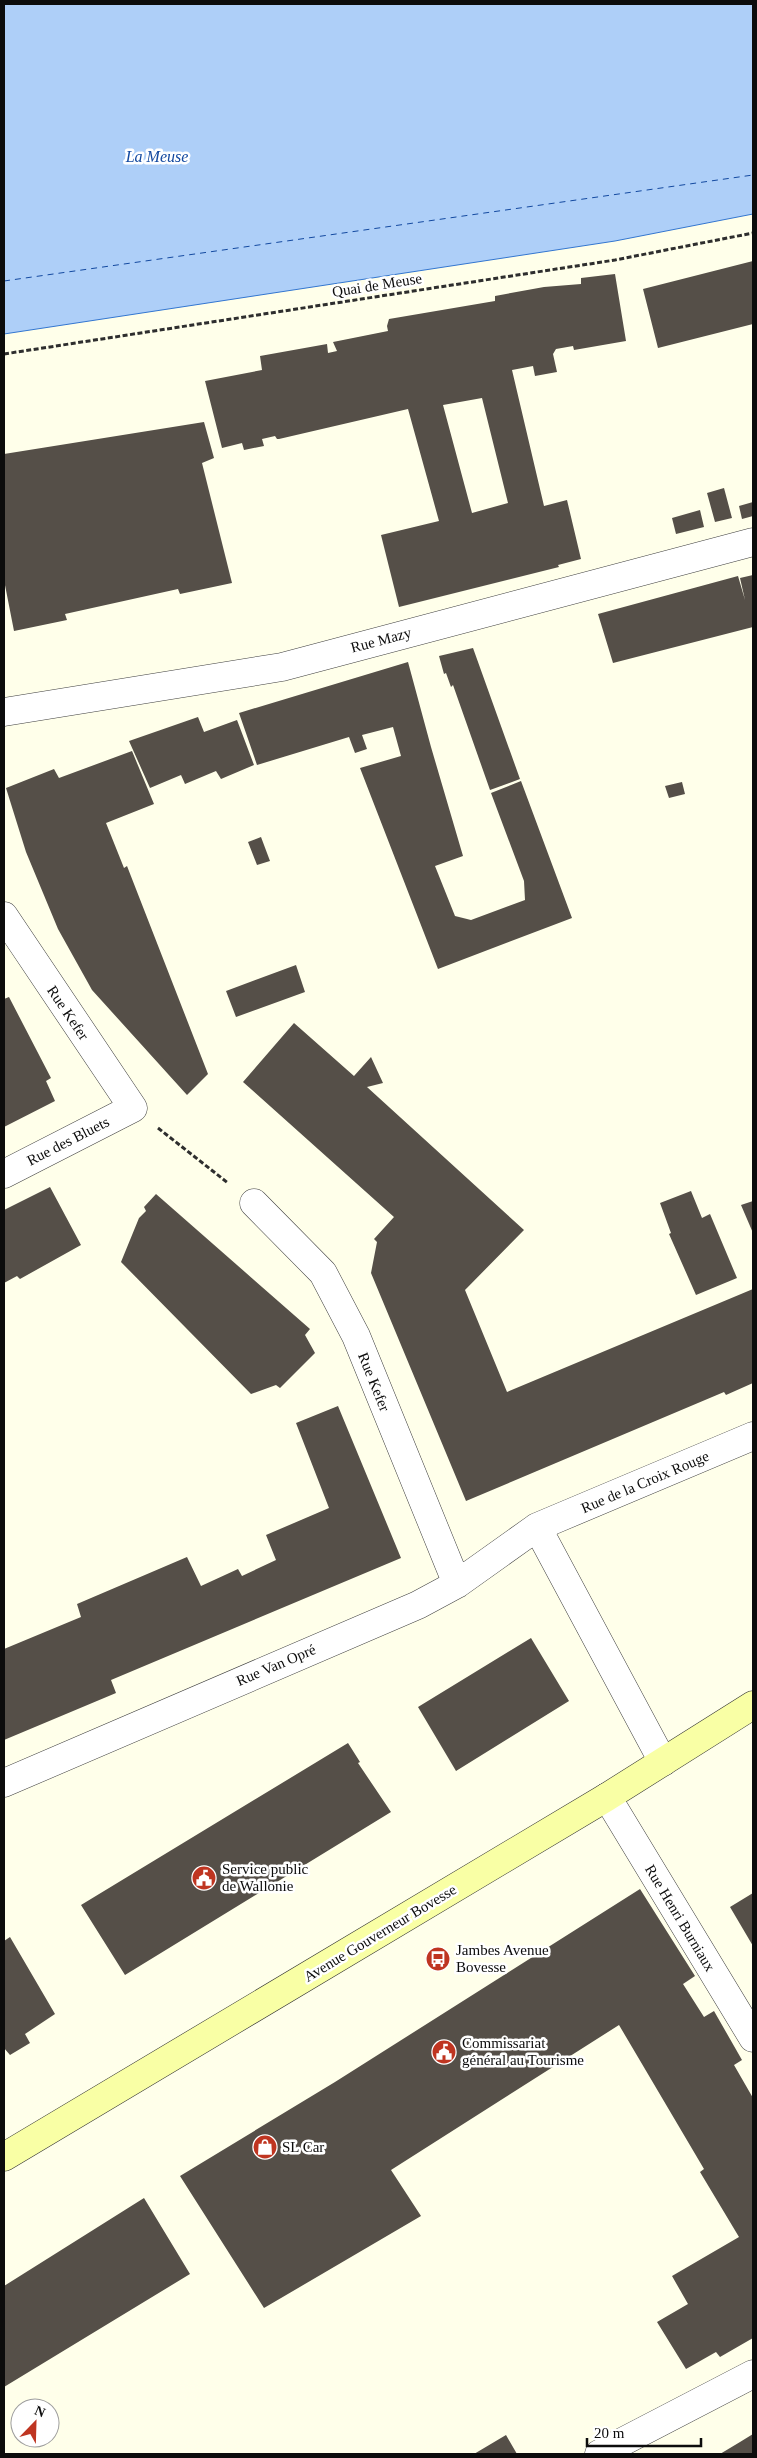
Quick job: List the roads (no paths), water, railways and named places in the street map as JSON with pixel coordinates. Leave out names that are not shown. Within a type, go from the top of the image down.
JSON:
[{"type":"main road","name":"Avenue Gouverneur Bovesse","points":[[4,2157],[607,1797],[753,1705]]},
{"type":"street","name":"Rue Mazy","points":[[4,712],[282,667],[753,542]]},
{"type":"street","name":"Rue Kefer","points":[[4,916],[133,1108]]},
{"type":"street","name":"Rue des Bluets","points":[[4,1174],[133,1108]]},
{"type":"street","name":"Rue Kefer","points":[[254,1203],[323,1273],[356,1336],[457,1584]]},
{"type":"street","name":"Rue de la Croix Rouge","points":[[538,1527],[753,1436]]},
{"type":"street","name":"Rue Van Opré","points":[[4,1782],[418,1605],[457,1584],[538,1527]]},
{"type":"street","points":[[538,1527],[663,1762]]},
{"type":"street","name":"Rue Henri Burniaux","points":[[607,1797],[753,2038]]},
{"type":"street","points":[[599,2454],[753,2374]]},
{"type":"water","name":"La Meuse","points":[[4,4],[753,4],[753,214],[615,241],[4,334]]},
{"type":"place","name":"Service public de Wallonie","points":[[204,1878]]},
{"type":"place","name":"Jambes Avenue Bovesse","points":[[438,1959]]},
{"type":"place","name":"Commissariat général au Tourisme","points":[[444,2052]]},
{"type":"place","name":"SL Car","points":[[265,2147]]}]
